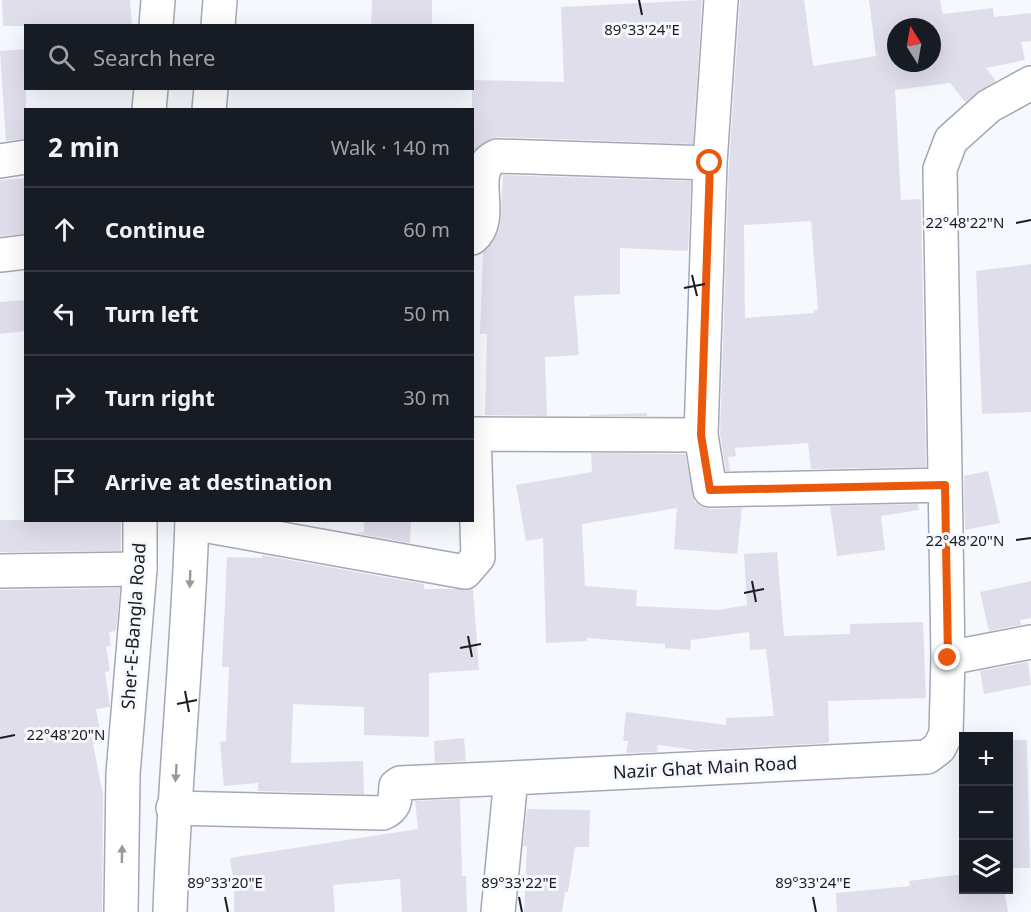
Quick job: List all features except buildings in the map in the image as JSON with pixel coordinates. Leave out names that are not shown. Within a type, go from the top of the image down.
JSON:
[{"type":"main road","points":[[156,24],[158,0]]},
{"type":"main road","points":[[218,24],[220,0]]},
{"type":"main road","points":[[722,0],[710,163],[701,435],[710,490],[945,485]]},
{"type":"main road","name":"Nazir Ghat Main Road","points":[[173,808],[382,813],[391,809],[395,802],[396,786],[400,783],[927,757],[939,748],[946,734],[948,658],[940,169],[951,140],[988,106],[1031,83]]},
{"type":"main road","points":[[149,108],[151,90]]},
{"type":"main road","points":[[209,108],[211,90]]},
{"type":"main road","points":[[474,236],[483,225],[483,169],[488,160],[497,156],[710,163]]},
{"type":"main road","points":[[0,161],[24,157]]},
{"type":"main road","points":[[0,255],[24,252]]},
{"type":"main road","points":[[474,430],[701,435]]},
{"type":"main road","points":[[170,912],[173,808],[190,589],[192,522],[465,572],[478,557],[474,455]]},
{"type":"main road","name":"Sher-E-Bangla Road","points":[[121,912],[123,774],[140,569],[140,522]]},
{"type":"main road","points":[[0,571],[140,569]]},
{"type":"main road","points":[[948,658],[1031,642]]},
{"type":"main road","points":[[498,912],[511,778]]},
{"type":"route","points":[[710,163],[701,435],[707,484],[710,490],[945,485],[948,658]]}]
